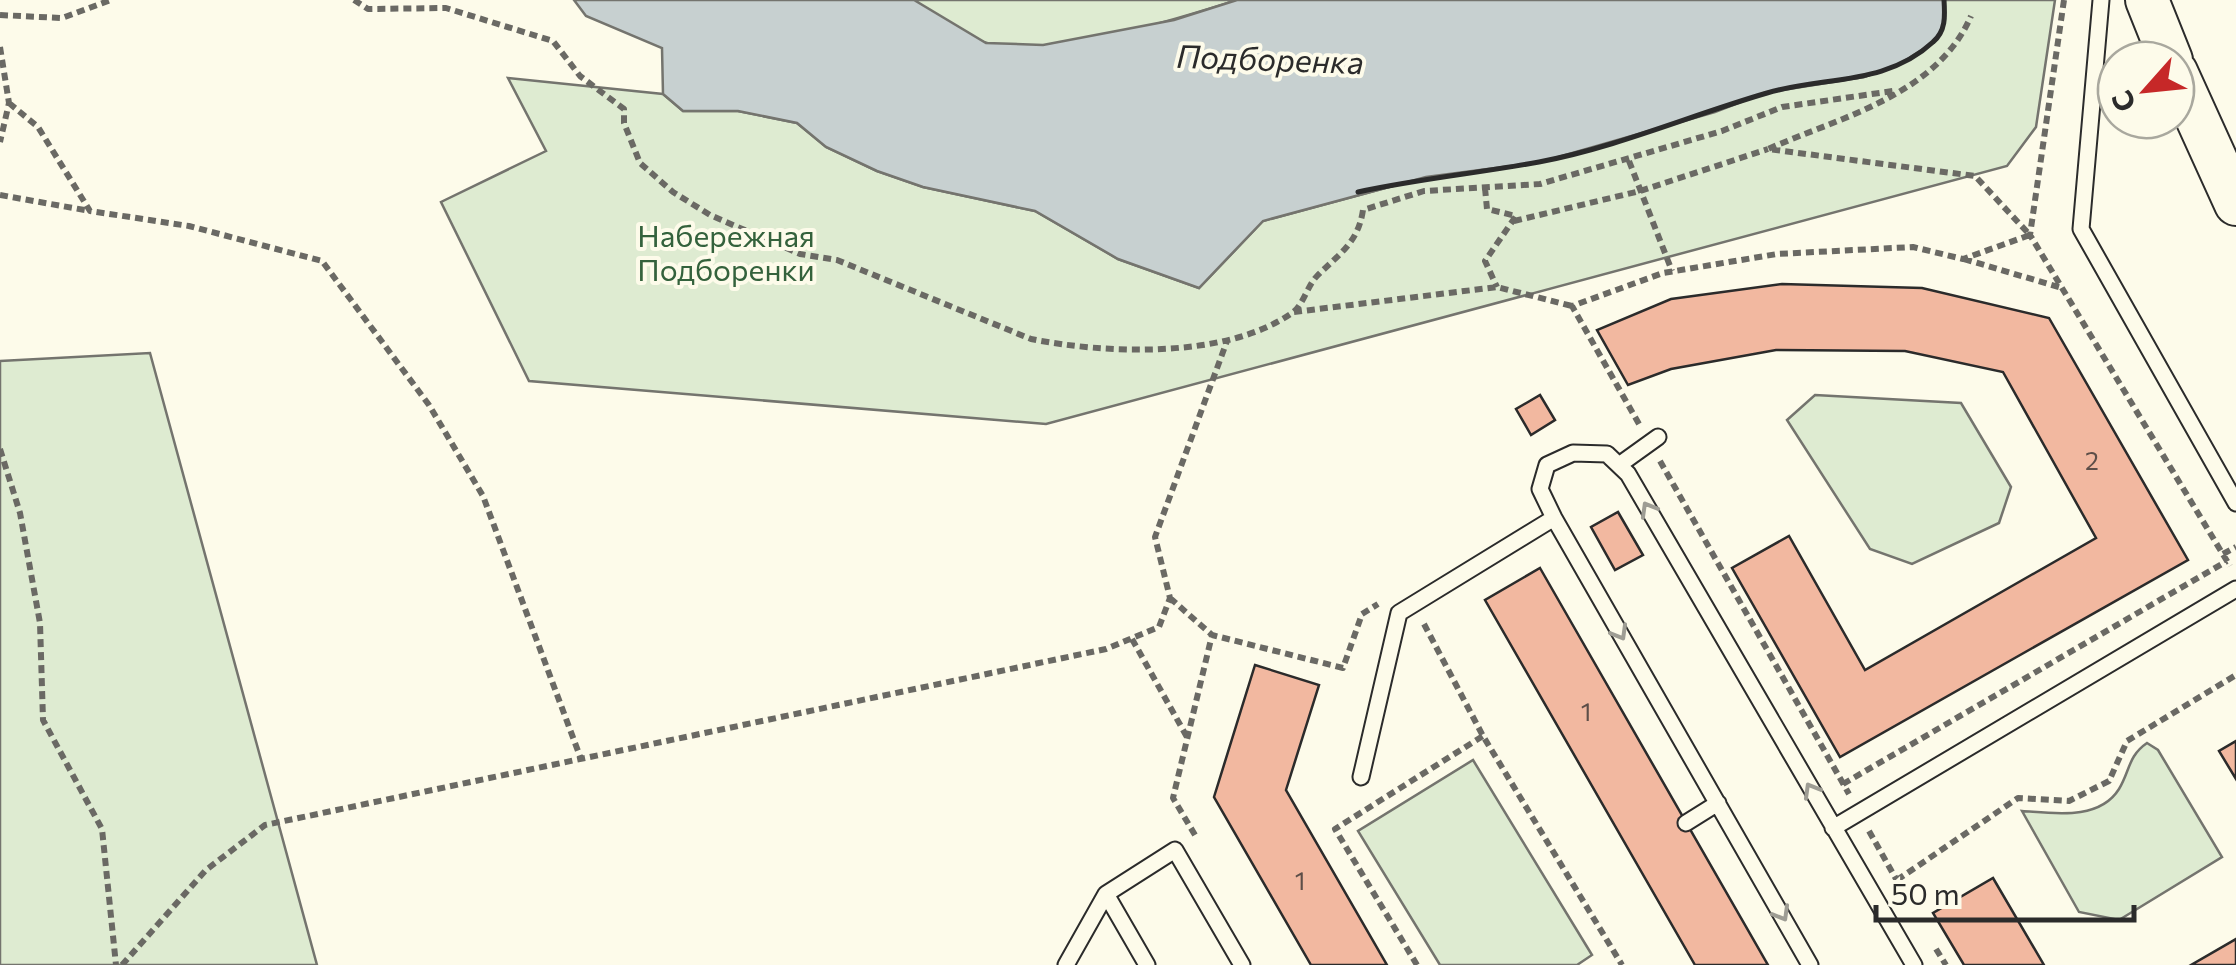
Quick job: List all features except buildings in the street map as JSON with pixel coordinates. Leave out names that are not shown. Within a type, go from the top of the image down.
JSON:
[{"type":"main road","points":[[2148,0],[2163,40]]},
{"type":"main road","points":[[2196,116],[2236,204]]},
{"type":"lane","points":[[2101,0],[2081,228],[2236,503]]},
{"type":"lane","points":[[1618,465],[1654,440]]},
{"type":"lane","points":[[1810,965],[1554,518],[1540,489],[1547,465],[1573,453],[1607,454],[1618,465],[1914,965]]},
{"type":"lane","points":[[1362,777],[1399,613],[1554,518]]},
{"type":"lane","points":[[1833,828],[2236,589]]},
{"type":"lane","points":[[1686,823],[1718,803]]},
{"type":"lane","points":[[1066,965],[1106,894],[1175,850],[1242,965]]},
{"type":"lane","points":[[1106,894],[1147,965]]},
{"type":"path","points":[[0,15],[62,18],[111,0]]},
{"type":"path","points":[[354,0],[368,8],[446,8],[552,41],[580,76],[624,109],[624,123],[640,163],[673,192],[710,215],[800,254],[838,260],[1031,340],[1180,350],[1227,340],[1294,312],[1497,287],[1572,306],[1672,271],[1777,254],[1912,247],[2063,288]]},
{"type":"path","points":[[1514,221],[1640,191],[1768,149],[1899,91],[1926,78],[1958,44],[1970,16]]},
{"type":"path","points":[[0,46],[9,103],[0,142]]},
{"type":"path","points":[[1294,312],[1312,281],[1360,234],[1363,210],[1424,192],[1540,184],[1629,161],[1782,107],[1899,91]]},
{"type":"path","points":[[9,103],[38,127],[90,212]]},
{"type":"path","points":[[1768,149],[1975,176],[2030,235],[1963,259]]},
{"type":"path","points":[[1629,161],[1672,271]]},
{"type":"path","points":[[1486,188],[1487,209],[1516,216],[1485,261],[1497,287]]},
{"type":"path","points":[[0,195],[189,226],[322,261],[428,405],[482,496],[581,759]]},
{"type":"path","points":[[1572,306],[1654,440],[1906,897]]},
{"type":"path","points":[[119,965],[206,870],[265,825],[1106,649],[1159,627],[1170,598],[1155,537],[1227,340]]},
{"type":"path","points":[[0,450],[20,513],[40,623],[43,720],[102,829],[119,965]]},
{"type":"path","points":[[1843,784],[2236,547]]},
{"type":"path","points":[[1170,598],[1212,634],[1344,668],[1362,614],[1390,597]]},
{"type":"path","points":[[1438,616],[1421,626],[1622,965]]},
{"type":"path","points":[[1173,798],[1212,634]]},
{"type":"path","points":[[1132,638],[1187,738]]},
{"type":"path","points":[[1897,880],[2018,798],[2069,801],[2109,781],[2127,742],[2236,675]]},
{"type":"path","points":[[1417,965],[1336,829],[1483,736]]},
{"type":"path","points":[[1926,931],[1946,965]]},
{"type":"green space","points":[[914,0],[1237,0],[1112,35],[1014,47],[968,36]]},
{"type":"green space","name":"Набережная Подборенки","points":[[1944,0],[2055,0],[2036,127],[2007,166],[1046,424],[529,381],[441,202],[546,151],[508,78],[663,94],[683,111],[738,111],[797,123],[826,147],[877,171],[923,187],[1035,211],[1118,259],[1199,288],[1263,221],[1426,177],[1541,162],[1787,87],[1864,77],[1898,65],[1945,16]]},
{"type":"green space","points":[[150,353],[317,965],[0,965],[0,361]]},
{"type":"green space","points":[[1815,395],[1961,403],[2011,487],[1999,523],[1912,564],[1870,549],[1787,420]]},
{"type":"green space","points":[[2147,743],[2158,750],[2222,857],[2119,920],[2079,912],[2022,811],[2075,813],[2100,806],[2119,789],[2133,759]]},
{"type":"green space","points":[[1473,760],[1592,955],[1577,965],[1440,965],[1358,831]]},
{"type":"water","name":"Подборенка","points":[[574,0],[914,0],[986,43],[1043,45],[1174,20],[1237,0],[1944,0],[1943,28],[1934,42],[1898,65],[1864,77],[1764,93],[1715,112],[1541,162],[1426,177],[1263,221],[1199,288],[1118,259],[1035,211],[923,187],[877,171],[826,147],[797,123],[738,111],[683,111],[663,94],[662,48],[586,16]]},
{"type":"wall","points":[[1358,192],[1568,156],[1767,93],[1875,73],[1915,56],[1937,38],[1944,23],[1944,0]]}]
